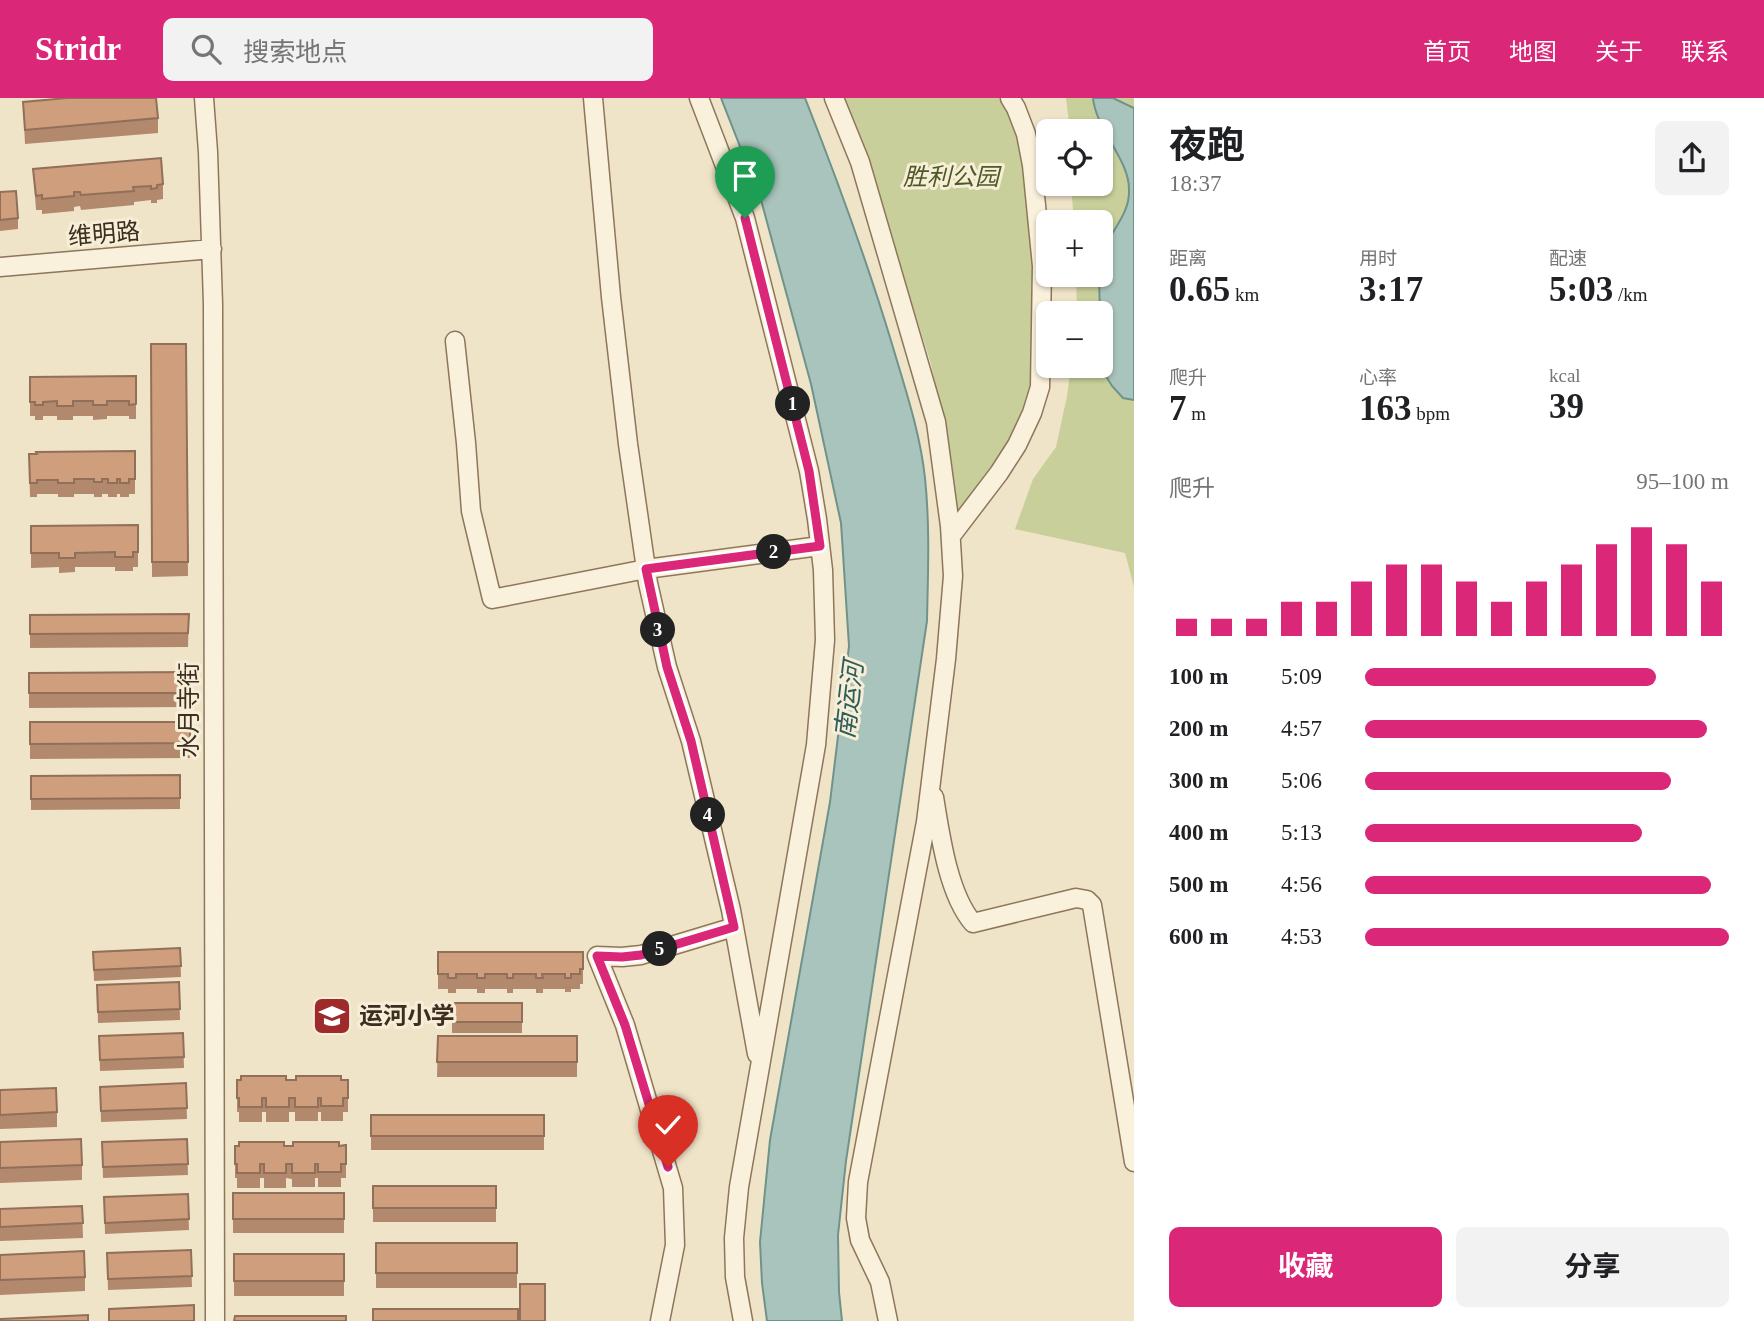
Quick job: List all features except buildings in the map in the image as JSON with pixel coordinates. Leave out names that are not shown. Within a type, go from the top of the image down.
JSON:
[{"type":"street","name":"水月寺街","points":[[204,98],[212,249],[215,1321]]},
{"type":"street","points":[[593,98],[611,297],[646,569],[667,667],[691,741],[734,927],[759,1068]]},
{"type":"street","points":[[699,98],[745,218],[809,471],[823,570],[825,640],[816,745],[739,1187],[734,1238],[735,1278],[743,1321]]},
{"type":"street","points":[[834,98],[860,162],[936,422],[951,536],[953,576],[926,822],[858,1182],[856,1218],[860,1240],[880,1282],[888,1321]]},
{"type":"street","points":[[951,536],[1017,445],[1032,413],[1040,387],[1042,266],[1032,165],[1026,134],[1010,98]]},
{"type":"street","name":"维明路","points":[[0,267],[212,249]]},
{"type":"street","points":[[455,341],[471,511],[492,599],[646,569],[820,546]]},
{"type":"street","points":[[932,779],[947,868],[962,907],[973,923],[1076,898],[1087,900],[1092,905],[1134,1162]]},
{"type":"street","points":[[660,1321],[676,1245],[673,1188],[625,1025],[597,956],[641,955],[734,927]]},
{"type":"green space","name":"胜利公园","points":[[844,98],[1001,98],[1017,123],[1033,220],[1034,367],[1026,408],[1015,433],[961,513],[956,511],[951,463],[931,364],[860,138]]},
{"type":"green space","points":[[1066,98],[1134,98],[1134,587],[1125,553],[1015,529],[1033,479],[1056,447],[1069,378],[1113,378],[1113,301],[1077,301],[1076,287],[1113,287],[1113,210],[1073,210],[1072,196],[1113,196],[1113,119],[1069,119]]},
{"type":"water","name":"南运河","points":[[721,98],[805,98],[851,220],[882,313],[920,444],[927,496],[927,621],[846,1161],[838,1235],[842,1321],[767,1321],[760,1242],[770,1140],[830,802],[849,646],[841,523],[811,384],[761,200]]},
{"type":"water","points":[[1093,98],[1113,98],[1134,108],[1134,400],[1123,398],[1107,378],[1113,378],[1113,301],[1100,301],[1099,287],[1113,287],[1113,232],[1125,211],[1129,189],[1124,167],[1113,146],[1113,119],[1099,119]]},
{"type":"place","name":"运河小学","points":[[332,1016]]},
{"type":"route","points":[[668,1167],[625,1025],[597,956],[641,955],[734,927],[691,741],[667,667],[646,569],[820,546],[809,471],[745,218]]}]
